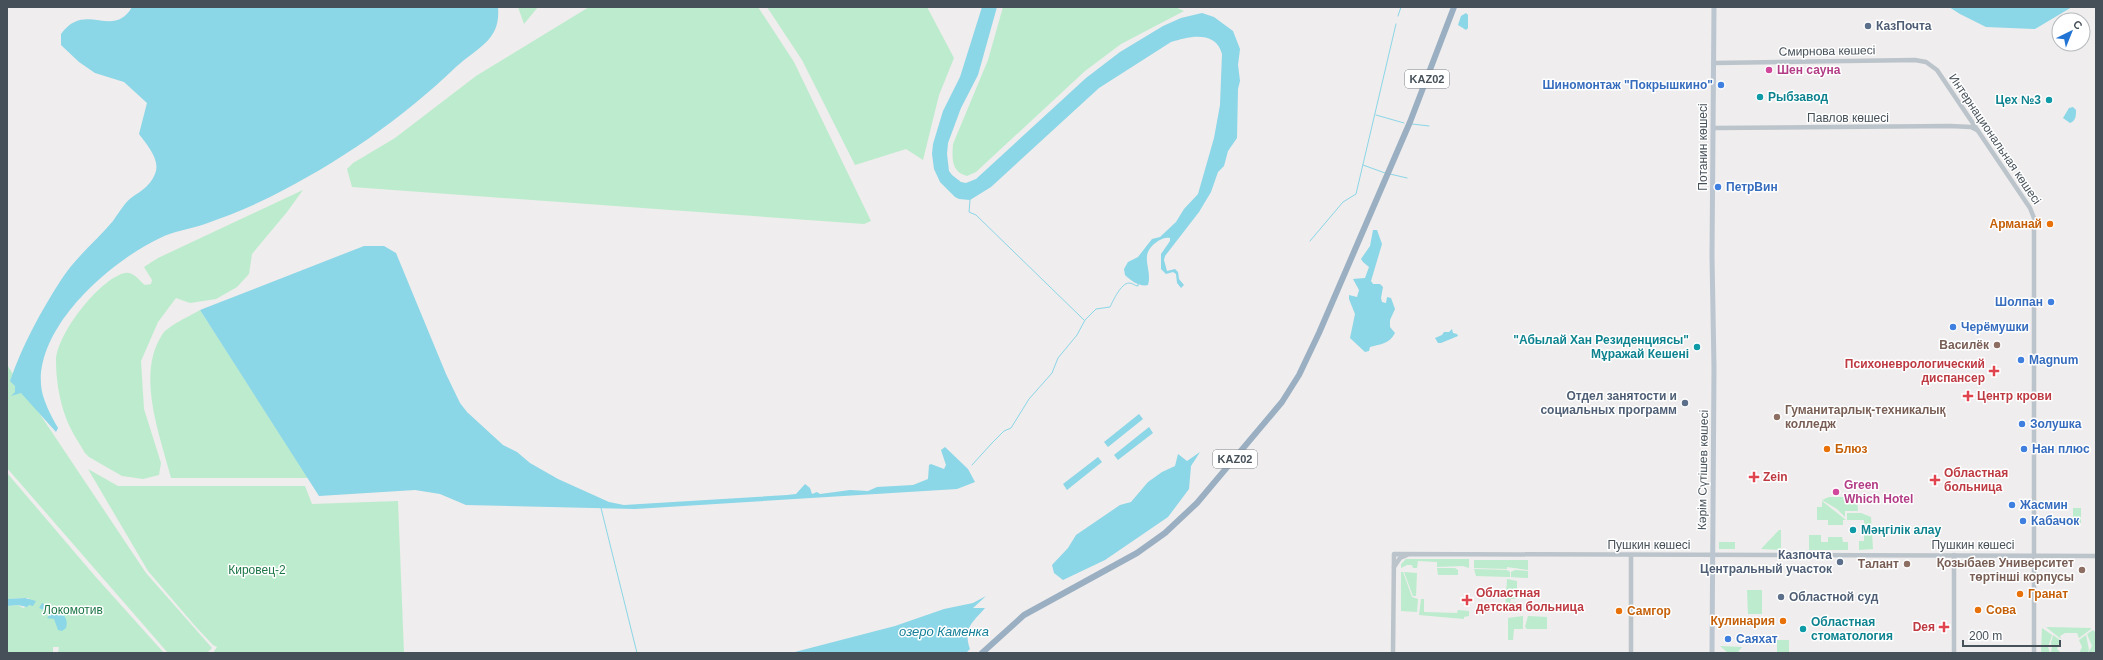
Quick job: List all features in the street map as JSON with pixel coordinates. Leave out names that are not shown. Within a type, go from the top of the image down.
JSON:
[{"type":"highway","name":"KAZ02","points":[[982,653],[1024,615],[1137,553],[1165,533],[1193,507],[1252,440],[1287,395],[1304,366],[1410,124],[1454,7]]},
{"type":"main road","name":"Потанин көшесі","points":[[1713,287],[1714,7]]},
{"type":"main road","name":"Кәрім Сүтішев көшесі","points":[[1712,653],[1713,287]]},
{"type":"street","name":"Смирнова көшесі","points":[[1714,63],[1915,60],[1929,63],[1937,70]]},
{"type":"street","name":"Интернациональная көшесі","points":[[1937,70],[2030,208],[2034,218],[2034,653]]},
{"type":"street","points":[[1961,127],[1968,123],[1968,116]]},
{"type":"street","name":"Павлов көшесі","points":[[1714,128],[1973,127],[1980,133]]},
{"type":"street","name":"Пушкин көшесі","points":[[1394,569],[1394,554],[2096,556]]},
{"type":"street","points":[[1393,653],[1394,569],[1400,558],[1410,554]]},
{"type":"street","points":[[1631,554],[1631,653]]},
{"type":"street","points":[[1954,555],[1954,653]]},
{"type":"green space","points":[[518,7],[538,7],[524,24]]},
{"type":"green space","points":[[589,7],[758,7],[794,62],[871,221],[864,224],[352,187],[347,169],[353,163],[395,138],[476,76]]},
{"type":"green space","points":[[767,7],[927,7],[954,58],[939,95],[923,160],[906,149],[855,165],[802,60]]},
{"type":"green space","points":[[1003,7],[1175,7],[1184,11],[1121,44],[1085,71],[976,172],[967,176],[955,168],[953,159],[953,144],[988,60]]},
{"type":"green space","points":[[303,190],[252,254],[249,274],[237,287],[216,299],[190,303],[176,298],[158,322],[141,361],[144,409],[161,463],[159,475],[143,479],[122,476],[89,457],[71,430],[67,420],[57,381],[56,368],[58,350],[63,337],[81,309],[92,296],[115,277],[125,273],[131,273],[145,285],[151,284],[152,280],[144,267],[158,258]]},
{"type":"green space","points":[[200,310],[308,478],[171,478],[156,424],[151,386],[151,368],[154,351],[162,335],[169,328]]},
{"type":"green space","points":[[7,365],[146,573],[212,648],[207,653],[168,653],[7,468]]},
{"type":"green space","name":"Кировец-2","points":[[88,469],[118,486],[305,486],[312,504],[398,501],[404,653],[213,653],[217,647],[213,645],[196,627],[148,571]]},
{"type":"green space","name":"Локомотив","points":[[7,473],[94,575],[164,653],[58,653],[59,647],[53,647],[53,653],[7,653],[7,606],[18,605],[23,608],[29,605],[29,598],[7,599]]},
{"type":"green space","points":[[1829,497],[1857,497],[1858,511],[1845,511],[1845,517],[1837,509],[1822,500]]},
{"type":"green space","points":[[1822,501],[1846,520],[1843,520],[1843,525],[1828,525],[1828,520],[1817,520],[1817,507],[1822,507]]},
{"type":"green space","points":[[2073,508],[2081,508],[2081,523],[2073,523]]},
{"type":"green space","points":[[1847,513],[1861,513],[1871,517],[1873,549],[1859,550],[1859,541],[1864,541],[1864,520],[1847,520]]},
{"type":"green space","points":[[1779,530],[1781,530],[1781,550],[1761,549]]},
{"type":"green space","points":[[1809,535],[1821,535],[1821,542],[1828,542],[1828,537],[1842,537],[1843,542],[1848,542],[1848,550],[1809,550]]},
{"type":"green space","points":[[1719,542],[1735,542],[1735,549],[1719,549]]},
{"type":"green space","points":[[1406,559],[1469,559],[1469,568],[1463,566],[1437,567],[1437,562],[1418,561],[1417,568],[1413,568],[1412,565],[1407,565],[1401,568],[1401,564]]},
{"type":"green space","points":[[1474,560],[1528,560],[1528,570],[1507,567],[1507,569],[1474,568]]},
{"type":"green space","points":[[1437,568],[1455,568],[1458,570],[1458,575],[1438,575]]},
{"type":"green space","points":[[1474,569],[1507,570],[1510,572],[1510,577],[1476,576]]},
{"type":"green space","points":[[1515,570],[1528,571],[1528,578],[1511,577],[1511,572]]},
{"type":"green space","points":[[1401,572],[1403,572],[1412,597],[1418,599],[1417,612],[1401,611]]},
{"type":"green space","points":[[1404,572],[1417,573],[1416,596],[1413,596]]},
{"type":"green space","points":[[1507,579],[1517,581],[1517,599],[1511,599],[1510,602],[1517,603],[1517,612],[1505,612]]},
{"type":"green space","points":[[1747,590],[1762,590],[1762,614],[1748,614]]},
{"type":"green space","points":[[1421,599],[1424,599],[1424,612],[1457,613],[1458,610],[1469,611],[1469,616],[1464,617],[1464,619],[1419,615]]},
{"type":"green space","points":[[1523,616],[1523,629],[1514,629],[1513,640],[1508,640],[1508,618]]},
{"type":"green space","points":[[1528,616],[1547,617],[1547,629],[1527,629],[1525,627]]},
{"type":"green space","points":[[2046,627],[2091,629],[2079,638],[2077,633],[2065,633],[2060,636],[2061,639]]},
{"type":"green space","points":[[2042,628],[2052,635],[2048,647],[2050,653],[2041,653]]},
{"type":"green space","points":[[2093,630],[2096,633],[2096,653],[2088,653],[2092,646],[2087,634]]},
{"type":"green space","points":[[2053,635],[2060,640],[2057,649],[2061,653],[2051,652]]},
{"type":"green space","points":[[2086,635],[2089,650],[2087,653],[2079,653],[2082,647],[2079,640]]},
{"type":"green space","points":[[1777,640],[1789,640],[1789,653],[1777,653]]},
{"type":"green space","points":[[1720,646],[1742,647],[1737,653],[1728,653]]},
{"type":"water","points":[[132,7],[498,7],[498,18],[492,35],[480,48],[392,122],[345,155],[295,184],[230,215],[160,238],[141,248],[120,262],[100,279],[64,318],[51,340],[43,362],[41,385],[43,396],[58,428],[56,432],[21,393],[11,396],[15,392],[15,386],[10,381],[26,342],[39,316],[67,272],[113,221],[125,204],[148,185],[155,174],[156,169],[155,158],[139,134],[147,103],[124,82],[95,73],[79,62],[61,45],[61,34],[70,24],[80,20],[116,20],[124,16]]},
{"type":"water","points":[[982,7],[997,7],[978,75],[961,108],[948,143],[947,154],[949,171],[961,182],[966,183],[976,179],[1086,78],[1120,52],[1163,26],[1181,18],[1202,13],[1214,17],[1233,31],[1240,49],[1238,65],[1240,81],[1238,89],[1237,138],[1228,151],[1224,166],[1218,172],[1211,192],[1199,212],[1165,256],[1164,260],[1167,271],[1175,269],[1178,272],[1179,279],[1184,285],[1181,288],[1177,283],[1176,274],[1173,272],[1166,274],[1161,269],[1161,254],[1170,241],[1170,238],[1165,238],[1158,241],[1148,251],[1148,285],[1142,285],[1133,281],[1125,275],[1124,269],[1128,262],[1138,257],[1152,239],[1160,237],[1176,222],[1184,209],[1198,194],[1214,138],[1220,105],[1222,54],[1219,46],[1208,38],[1201,37],[1186,38],[1171,42],[1099,88],[991,187],[970,200],[959,199],[940,182],[934,169],[932,154],[933,144],[943,111],[960,77]]},
{"type":"water","points":[[1949,7],[2072,7],[2064,12],[2051,12],[2051,19],[2035,29],[1986,27]]},
{"type":"water","points":[[1466,13],[1468,15],[1468,28],[1466,30],[1458,25],[1461,16]]},
{"type":"water","points":[[2073,107],[2076,110],[2076,116],[2070,123],[2063,118],[2069,108]]},
{"type":"water","points":[[1373,230],[1377,230],[1382,244],[1371,281],[1373,284],[1380,284],[1383,287],[1381,298],[1382,302],[1386,303],[1387,297],[1391,298],[1395,309],[1390,320],[1390,327],[1395,333],[1393,337],[1387,341],[1370,347],[1369,351],[1365,352],[1350,338],[1355,314],[1349,299],[1349,295],[1357,297],[1359,290],[1353,279],[1365,278],[1369,267],[1361,259],[1370,246]]},
{"type":"water","points":[[364,246],[384,246],[396,253],[446,374],[460,403],[467,412],[503,445],[517,452],[530,463],[558,479],[609,502],[624,505],[787,495],[796,494],[805,484],[810,488],[812,494],[817,492],[820,494],[850,490],[868,491],[877,487],[913,485],[928,479],[929,465],[931,464],[944,469],[946,465],[941,450],[945,447],[968,469],[975,482],[957,489],[635,509],[466,505],[440,494],[415,490],[319,496],[200,310]]},
{"type":"water","points":[[1452,329],[1453,333],[1457,334],[1458,336],[1438,343],[1435,338],[1442,335],[1444,332],[1449,332]]},
{"type":"water","points":[[1139,414],[1143,419],[1108,447],[1104,442]]},
{"type":"water","points":[[1149,427],[1153,433],[1118,460],[1114,455]]},
{"type":"water","points":[[1200,452],[1191,466],[1189,489],[1168,517],[1105,560],[1063,580],[1054,573],[1052,565],[1068,548],[1076,535],[1120,505],[1131,502],[1148,482],[1162,472],[1175,466],[1178,454],[1187,461]]},
{"type":"water","points":[[1098,457],[1102,462],[1067,490],[1063,484]]},
{"type":"water","name":"озеро Каменка","points":[[986,596],[973,608],[985,608],[970,626],[968,631],[968,642],[970,649],[966,653],[791,653],[895,626],[944,609],[973,603]]},
{"type":"water","points":[[25,598],[36,601],[33,606],[7,606],[7,599]]},
{"type":"water","points":[[42,603],[60,612],[66,618],[66,628],[62,631],[58,630],[54,619],[47,618],[51,613],[39,608]]},
{"type":"waterway","points":[[1398,16],[1401,7]]},
{"type":"waterway","points":[[1310,241],[1343,202],[1356,194],[1396,24]]},
{"type":"waterway","points":[[1376,115],[1404,123]]},
{"type":"waterway","points":[[1412,124],[1429,126]]},
{"type":"waterway","points":[[1363,165],[1385,173]]},
{"type":"waterway","points":[[1390,174],[1407,178]]},
{"type":"waterway","points":[[970,200],[969,212],[976,215],[1084,320]]},
{"type":"waterway","points":[[972,465],[1004,431],[1011,428],[1029,399],[1052,373],[1058,358],[1077,335],[1085,320],[1096,309],[1110,307],[1123,286],[1129,283],[1136,286],[1138,286],[1138,284]]},
{"type":"waterway","points":[[601,508],[637,653]]},
{"type":"place","name":"КазПочта","points":[[1868,26]]},
{"type":"place","name":"Шен сауна","points":[[1769,70]]},
{"type":"place","name":"Шиномонтаж \"Покрышкино\"","points":[[1721,85]]},
{"type":"place","name":"Рыбзавод","points":[[1760,97]]},
{"type":"place","name":"Цех №3","points":[[2049,100]]},
{"type":"place","name":"ПетрВин","points":[[1718,187]]},
{"type":"place","name":"Арманай","points":[[2050,224]]},
{"type":"place","name":"Шолпан","points":[[2051,302]]},
{"type":"place","name":"Черёмушки","points":[[1953,327]]},
{"type":"place","name":"Василёк","points":[[1997,345]]},
{"type":"place","name":"\"Абылай Хан Резиденциясы\" Мұражай Кешені","points":[[1697,347]]},
{"type":"place","name":"Magnum","points":[[2021,360]]},
{"type":"place","name":"Психоневрологический диспансер","points":[[1994,371]]},
{"type":"place","name":"Центр крови","points":[[1968,396]]},
{"type":"place","name":"Отдел занятости и социальных программ","points":[[1685,403]]},
{"type":"place","name":"Гуманитарлық-техникалық колледж","points":[[1777,417]]},
{"type":"place","name":"Золушка","points":[[2022,424]]},
{"type":"place","name":"Блюз","points":[[1827,449]]},
{"type":"place","name":"Нан плюс","points":[[2024,449]]},
{"type":"place","name":"Zein","points":[[1754,477]]},
{"type":"place","name":"Областная больница","points":[[1935,480]]},
{"type":"place","name":"Green Which Hotel","points":[[1836,492]]},
{"type":"place","name":"Жасмин","points":[[2012,505]]},
{"type":"place","name":"Кабачок","points":[[2023,521]]},
{"type":"place","name":"Мәңгілік алау","points":[[1853,530]]},
{"type":"place","name":"Казпочта Центральный участок","points":[[1840,562]]},
{"type":"place","name":"Талант","points":[[1907,564]]},
{"type":"place","name":"Қозыбаев Университет төртінші корпусы","points":[[2082,570]]},
{"type":"place","name":"Гранат","points":[[2020,594]]},
{"type":"place","name":"Областной суд","points":[[1781,597]]},
{"type":"place","name":"Областная детская больница","points":[[1467,600]]},
{"type":"place","name":"Сова","points":[[1978,610]]},
{"type":"place","name":"Самгор","points":[[1619,611]]},
{"type":"place","name":"Кулинария","points":[[1783,621]]},
{"type":"place","name":"Deя","points":[[1944,627]]},
{"type":"place","name":"Областная стоматология","points":[[1803,629]]},
{"type":"place","name":"Саяхат","points":[[1728,639]]}]
